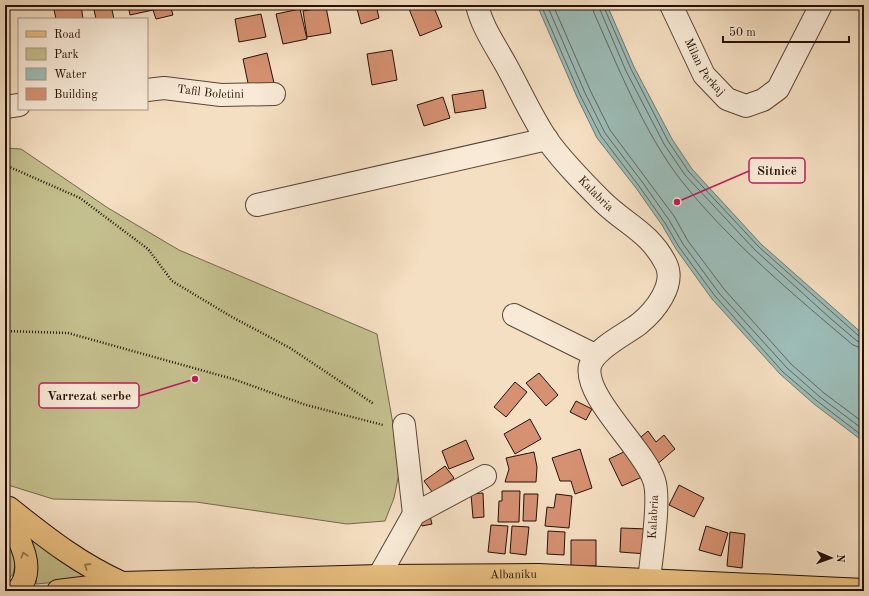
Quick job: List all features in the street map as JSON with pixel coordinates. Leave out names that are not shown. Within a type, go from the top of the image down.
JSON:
[{"type":"main road","points":[[5,507],[9,508],[66,552],[94,570],[122,583]]},
{"type":"main road","points":[[5,520],[12,527],[21,544],[27,561],[26,576],[22,586],[17,591]]},
{"type":"main road","name":"Albaniku","points":[[58,591],[122,583],[379,576],[538,575],[864,590]]},
{"type":"street","name":"Kalabria","points":[[477,5],[487,31],[547,139],[563,161],[604,202],[643,232],[667,266],[670,279],[666,291],[640,323],[595,355],[590,366],[589,378],[596,394],[640,455],[655,480],[656,506],[649,581]]},
{"type":"street","name":"Milan Perkaj","points":[[671,5],[704,75],[727,98],[746,106],[763,100],[778,89],[821,5]]},
{"type":"street","name":"Tafil Boletini","points":[[148,90],[164,88],[221,95],[274,94]]},
{"type":"street","points":[[5,107],[18,105]]},
{"type":"street","points":[[257,205],[547,139]]},
{"type":"street","points":[[514,315],[595,355]]},
{"type":"street","points":[[404,426],[414,514]]},
{"type":"street","points":[[379,576],[414,514],[485,476]]},
{"type":"street","points":[[538,575],[560,591]]},
{"type":"path","points":[[5,165],[80,198],[148,249],[172,281],[232,317],[290,348],[374,404]]},
{"type":"path","points":[[5,331],[68,334],[233,379],[306,405],[383,425]]},
{"type":"green space","points":[[5,148],[21,149],[108,208],[179,250],[377,334],[393,424],[404,449],[394,498],[385,521],[347,524],[196,502],[53,499],[5,484]]},
{"type":"green space","points":[[22,530],[90,579],[36,584],[36,565]]},
{"type":"green space","points":[[5,537],[16,560],[13,575],[6,579]]},
{"type":"water","points":[[537,5],[607,5],[634,67],[672,139],[692,169],[761,244],[864,335],[864,442],[814,404],[780,374],[712,299],[676,249],[662,225],[636,188],[597,138],[577,97]]},
{"type":"building","points":[[53,5],[81,5],[83,18],[56,18]]},
{"type":"building","points":[[93,5],[111,5],[114,18],[96,18]]},
{"type":"building","points":[[128,5],[170,5],[173,15],[156,19],[153,10],[130,15]]},
{"type":"building","points":[[356,5],[376,5],[379,18],[361,24]]},
{"type":"building","points":[[419,5],[433,5],[442,27],[420,36],[409,9]]},
{"type":"building","points":[[326,7],[331,33],[307,37],[303,11]]},
{"type":"building","points":[[300,9],[307,39],[283,44],[276,14]]},
{"type":"building","points":[[261,14],[266,37],[239,42],[235,19]]},
{"type":"building","points":[[392,50],[397,80],[372,85],[367,54]]},
{"type":"building","points":[[267,53],[274,83],[249,88],[243,59]]},
{"type":"building","points":[[483,90],[486,108],[455,113],[452,95]]},
{"type":"building","points":[[443,97],[450,118],[424,126],[417,105]]},
{"type":"building","points":[[539,373],[558,395],[546,406],[526,383]]},
{"type":"building","points":[[515,382],[527,392],[506,417],[494,407]]},
{"type":"building","points":[[576,401],[592,409],[586,420],[570,412]]},
{"type":"building","points":[[530,419],[541,439],[515,454],[504,434]]},
{"type":"building","points":[[648,431],[656,442],[664,435],[675,449],[655,466],[635,442]]},
{"type":"building","points":[[466,440],[474,459],[449,469],[442,451]]},
{"type":"building","points":[[580,449],[592,488],[575,494],[571,481],[560,481],[552,458]]},
{"type":"building","points":[[628,450],[642,477],[622,486],[609,459]]},
{"type":"building","points":[[534,452],[537,467],[536,482],[505,482],[509,469],[506,458]]},
{"type":"building","points":[[445,466],[454,478],[433,493],[424,481]]},
{"type":"building","points":[[679,485],[704,498],[694,517],[669,505]]},
{"type":"building","points":[[502,491],[520,491],[519,522],[498,522],[499,501],[502,501]]},
{"type":"building","points":[[483,493],[484,517],[473,518],[471,494]]},
{"type":"building","points":[[524,494],[538,494],[536,521],[523,521]]},
{"type":"building","points":[[556,494],[572,496],[569,528],[545,526],[547,507],[554,508]]},
{"type":"building","points":[[430,516],[432,524],[422,526],[420,518]]},
{"type":"building","points":[[491,525],[508,526],[505,554],[488,552]]},
{"type":"building","points":[[512,526],[529,527],[526,555],[510,553]]},
{"type":"building","points":[[706,526],[728,533],[721,556],[699,550]]},
{"type":"building","points":[[621,528],[648,529],[647,554],[620,552]]},
{"type":"building","points":[[548,531],[565,532],[564,555],[547,554]]},
{"type":"building","points":[[730,532],[745,534],[742,568],[727,566]]},
{"type":"building","points":[[571,540],[596,540],[596,566],[571,566]]},
{"type":"place","name":"Sitnicë","points":[[677,202]]},
{"type":"place","name":"Varrezat serbe","points":[[195,379]]}]
